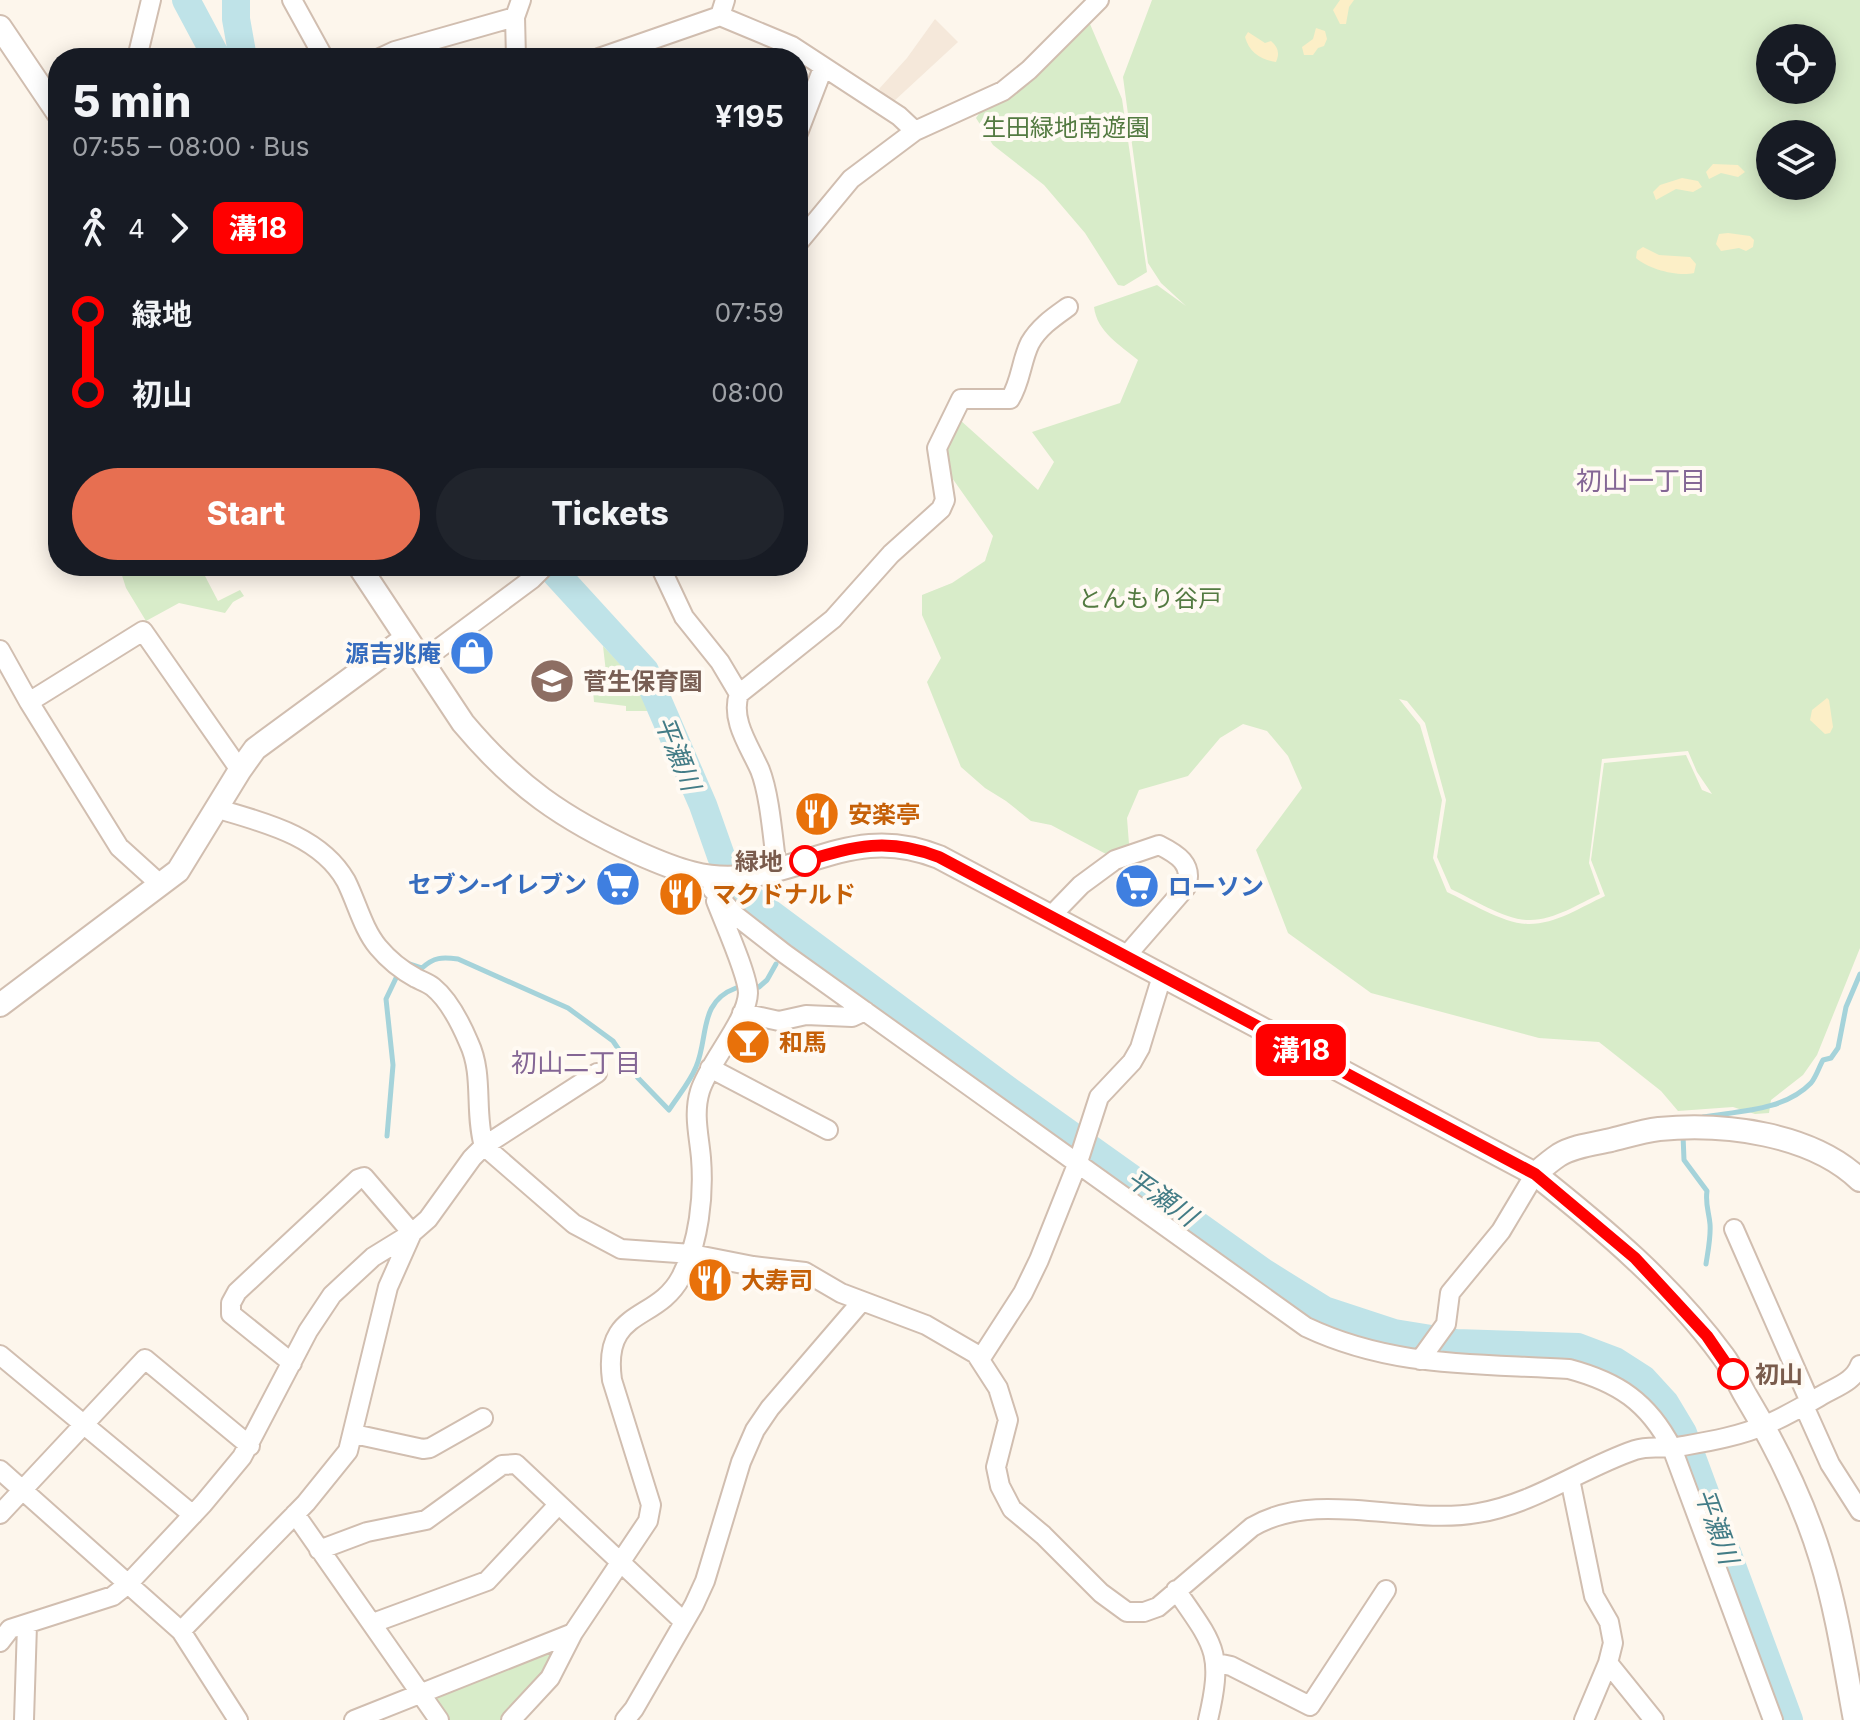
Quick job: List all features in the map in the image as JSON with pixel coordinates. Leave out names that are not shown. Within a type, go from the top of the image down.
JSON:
[{"type":"street","points":[[139,48],[151,0]]},
{"type":"street","points":[[292,0],[318,48]]},
{"type":"street","points":[[808,231],[851,179],[915,131],[1003,91],[1029,70],[1099,0]]},
{"type":"street","points":[[404,48],[518,8],[516,48]]},
{"type":"street","points":[[624,48],[723,8],[795,48]]},
{"type":"street","points":[[0,27],[48,98]]},
{"type":"street","points":[[808,57],[899,116],[915,131]]},
{"type":"street","points":[[808,99],[823,68]]},
{"type":"street","points":[[777,869],[762,775],[737,719],[739,694],[833,619],[891,554],[941,509],[945,500],[937,448],[961,399],[1010,399],[1016,390],[1030,344],[1042,326],[1068,307]]},
{"type":"street","points":[[366,576],[471,733],[532,793],[558,813],[602,837],[669,867],[711,881],[777,869],[855,847],[900,844],[939,857],[1535,1174],[1635,1258],[1725,1358],[1787,1474],[1822,1561],[1837,1621],[1855,1720]]},
{"type":"street","points":[[422,661],[532,576]]},
{"type":"street","points":[[665,576],[684,617],[720,662],[739,694]]},
{"type":"street","points":[[29,702],[143,631],[240,770]]},
{"type":"street","points":[[0,1005],[178,871],[255,749],[406,638]]},
{"type":"street","points":[[0,650],[119,847],[161,885]]},
{"type":"street","points":[[215,808],[275,825],[326,857],[343,877],[378,947],[398,966],[432,986],[471,1045],[477,1066],[484,1146],[574,1224],[621,1249],[692,1254],[805,1272],[841,1293],[926,1325],[981,1358],[998,1388],[1008,1420],[996,1467],[1000,1486],[1012,1509],[1101,1593],[1127,1612],[1144,1612],[1158,1607],[1252,1527],[1269,1517],[1295,1510],[1325,1509],[1405,1515],[1477,1513],[1504,1506],[1636,1449],[1656,1445],[1672,1448],[1764,1426],[1849,1381],[1860,1365]]},
{"type":"street","points":[[1050,917],[1081,885],[1115,860],[1159,845],[1169,850],[1179,856],[1186,866],[1189,877],[1186,887],[1126,956]]},
{"type":"street","points":[[711,881],[735,915],[865,1011],[1079,1158],[1306,1327],[1362,1350],[1420,1360],[1569,1369],[1594,1375],[1626,1391],[1662,1429],[1672,1448],[1773,1720]]},
{"type":"street","points":[[511,1720],[550,1678],[573,1633],[648,1521],[651,1505],[609,1362],[614,1340],[632,1317],[661,1300],[680,1280],[692,1254],[701,1189],[696,1121],[699,1095],[710,1068],[742,1013],[748,993],[711,881]]},
{"type":"street","points":[[981,1358],[1023,1293],[1079,1158],[1099,1097],[1132,1062],[1140,1048],[1162,976]]},
{"type":"street","points":[[742,1013],[779,1021],[806,1015],[852,1017],[865,1011]]},
{"type":"street","points":[[710,1068],[828,1130]]},
{"type":"street","points":[[0,1642],[10,1629],[113,1596],[128,1584],[193,1515],[250,1446],[292,1363],[332,1295],[373,1257],[412,1233],[428,1219],[484,1146],[597,1073]]},
{"type":"street","points":[[1420,1360],[1445,1325],[1450,1293],[1501,1231],[1535,1174],[1559,1155],[1576,1148],[1656,1129],[1723,1128],[1761,1132],[1824,1155],[1860,1180]]},
{"type":"street","points":[[292,1363],[231,1314],[231,1303],[237,1292],[358,1179],[364,1177],[412,1233]]},
{"type":"street","points":[[1734,1229],[1830,1464],[1860,1511]]},
{"type":"street","points":[[181,1631],[295,1514],[348,1451],[388,1287],[412,1233]]},
{"type":"street","points":[[625,1720],[664,1658],[705,1581],[741,1462],[755,1430],[770,1408],[862,1301]]},
{"type":"street","points":[[0,1355],[193,1515]]},
{"type":"street","points":[[0,1514],[145,1359],[250,1446]]},
{"type":"street","points":[[354,1434],[423,1449],[483,1418]]},
{"type":"street","points":[[319,1550],[367,1532],[426,1520],[502,1465],[516,1464],[683,1621]]},
{"type":"street","points":[[0,1470],[181,1631],[238,1720]]},
{"type":"street","points":[[1570,1479],[1594,1596],[1609,1622],[1613,1643],[1584,1720]]},
{"type":"street","points":[[373,1623],[487,1581],[558,1505]]},
{"type":"street","points":[[295,1514],[439,1720]]},
{"type":"street","points":[[1176,1590],[1208,1637],[1217,1663],[1217,1681],[1208,1720]]},
{"type":"street","points":[[1217,1663],[1231,1666],[1310,1706],[1386,1590]]},
{"type":"street","points":[[24,1720],[27,1625]]},
{"type":"street","points":[[354,1720],[573,1633]]},
{"type":"street","points":[[1608,1663],[1654,1720]]},
{"type":"shaded area","points":[[935,19],[958,42],[893,102],[879,89],[907,58]]},
{"type":"green space","name":"とんもり谷戸","points":[[1152,0],[1860,0],[1860,948],[1817,1055],[1803,1075],[1771,1100],[1769,1113],[1755,1114],[1733,1107],[1678,1111],[1661,1091],[1599,1042],[1539,1038],[1371,993],[1288,933],[1256,850],[1302,788],[1288,756],[1267,731],[1243,724],[1220,738],[1188,776],[1139,790],[1127,818],[1129,844],[1106,854],[1051,825],[1031,821],[961,767],[927,682],[941,658],[922,615],[922,595],[952,583],[985,561],[993,536],[950,475],[947,449],[960,420],[1038,490],[1054,462],[1032,432],[1120,403],[1138,360],[1104,331],[1094,307],[1157,285],[1186,306],[1161,283],[1148,263],[1123,77]],"holes":[[[1399,699],[1407,701],[1425,723],[1446,800],[1437,857],[1451,889],[1519,919],[1547,918],[1600,894],[1589,863],[1602,759],[1688,751],[1712,794],[1702,790],[1686,755],[1604,763],[1591,860],[1605,896],[1568,914],[1539,923],[1520,923],[1499,917],[1447,892],[1433,858],[1442,800],[1420,725]]]},
{"type":"green space","name":"生田緑地南遊園","points":[[1090,24],[1122,99],[1147,272],[1124,286],[1118,285],[1085,233],[1044,185],[993,145],[976,118],[983,108],[1049,62]]},
{"type":"green space","points":[[122,576],[205,576],[218,601],[240,590],[244,596],[233,602],[225,613],[179,603],[146,621]]},
{"type":"green space","points":[[603,646],[646,691],[654,711],[626,711],[626,706],[594,702],[592,679],[607,681]]},
{"type":"green space","points":[[554,1646],[557,1652],[539,1681],[501,1720],[447,1720],[433,1700],[435,1695]]},
{"type":"sand","points":[[1340,0],[1354,0],[1349,7],[1346,24],[1340,24],[1333,10]]},
{"type":"sand","points":[[1316,28],[1325,31],[1327,39],[1324,46],[1313,55],[1304,55],[1302,47],[1313,39]]},
{"type":"sand","points":[[1248,32],[1265,43],[1273,43],[1278,53],[1276,62],[1253,51],[1245,37]]},
{"type":"sand","points":[[1713,164],[1738,165],[1745,172],[1738,177],[1721,173],[1709,179],[1706,172]]},
{"type":"sand","points":[[1682,178],[1698,181],[1702,187],[1693,192],[1676,189],[1656,200],[1653,192],[1660,185]]},
{"type":"sand","points":[[1719,234],[1750,236],[1754,240],[1753,247],[1746,251],[1739,248],[1721,251],[1716,244]]},
{"type":"sand","points":[[1643,247],[1659,255],[1690,257],[1696,264],[1694,273],[1672,273],[1648,266],[1636,258],[1637,251]]},
{"type":"sand","points":[[1827,698],[1833,727],[1830,733],[1825,734],[1810,720],[1812,710]]},
{"type":"waterway","name":"平瀬川","points":[[186,0],[212,48]]},
{"type":"waterway","points":[[236,0],[241,48]]},
{"type":"waterway","name":"平瀬川","points":[[558,576],[645,671],[703,805],[721,856],[743,893],[1009,1091],[1263,1272],[1324,1310],[1394,1333],[1456,1343],[1578,1347],[1615,1361],[1643,1379],[1665,1403],[1683,1433],[1789,1720]]},
{"type":"waterway","points":[[789,941],[794,931]]},
{"type":"waterway","points":[[407,963],[422,968],[438,959],[458,959],[568,1008],[613,1041],[638,1078],[669,1110],[696,1067],[710,1011],[724,994],[736,988]]},
{"type":"waterway","points":[[759,987],[776,964]]},
{"type":"waterway","points":[[1703,1117],[1774,1104],[1788,1099],[1811,1083],[1823,1060],[1831,1058],[1838,1048],[1846,1007],[1860,974]]},
{"type":"waterway","points":[[387,1136],[393,1065],[386,999],[397,976]]},
{"type":"waterway","points":[[1683,1135],[1684,1160],[1707,1191],[1710,1229],[1706,1264]]},
{"type":"bus line","name":"溝18","points":[[805,861],[878,844],[900,844],[939,857],[1535,1174],[1635,1258],[1707,1336],[1725,1358],[1733,1374]]},
{"type":"place","name":"源吉兆庵","points":[[472,653]]},
{"type":"place","name":"菅生保育園","points":[[552,681]]},
{"type":"place","name":"安楽亭","points":[[817,814]]},
{"type":"place","name":"緑地","points":[[805,861]]},
{"type":"place","name":"セブン-イレブン","points":[[618,884]]},
{"type":"place","name":"ローソン","points":[[1137,886]]},
{"type":"place","name":"マクドナルド","points":[[681,894]]},
{"type":"place","name":"和馬","points":[[748,1042]]},
{"type":"place","name":"大寿司","points":[[710,1280]]},
{"type":"place","name":"初山","points":[[1733,1374]]},
{"type":"district","name":"初山一丁目","points":[[1641,480]]},
{"type":"district","name":"初山二丁目","points":[[576,1062]]}]
